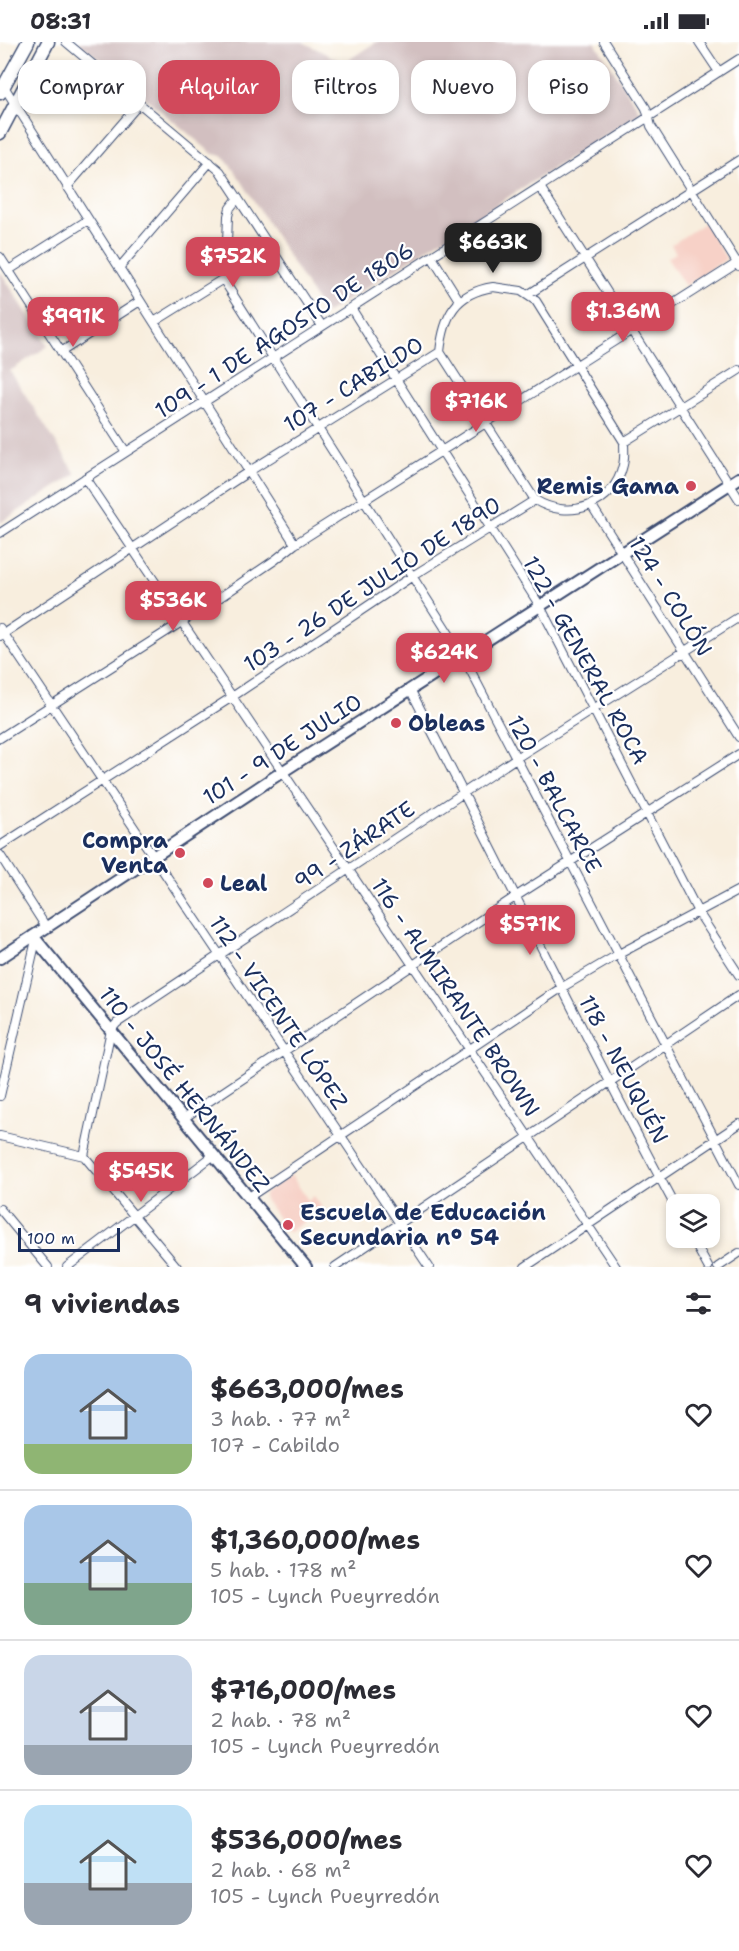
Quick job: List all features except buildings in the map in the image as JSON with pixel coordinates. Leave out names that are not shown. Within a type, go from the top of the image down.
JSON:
[{"type":"main road","points":[[1,86],[28,42]]},
{"type":"main road","points":[[0,133],[48,42]]},
{"type":"street","points":[[66,42],[87,60]]},
{"type":"street","points":[[0,738],[236,587],[295,544],[441,450],[738,264],[651,126],[646,108],[604,42]]},
{"type":"street","points":[[699,42],[719,72]]},
{"type":"street","name":"109 - 1 DE AGOSTO DE 1806","points":[[0,533],[739,59]]},
{"type":"street","points":[[1,86],[68,187],[295,544]]},
{"type":"street","points":[[146,110],[224,175],[322,326]]},
{"type":"street","points":[[68,187],[130,114]]},
{"type":"street","points":[[530,294],[739,160]]},
{"type":"street","points":[[119,268],[210,162]]},
{"type":"street","points":[[540,187],[630,330],[734,481],[739,499]]},
{"type":"street","points":[[154,322],[223,279],[226,269],[228,216],[230,208],[238,198]]},
{"type":"street","points":[[9,270],[88,220]]},
{"type":"street","points":[[0,257],[126,452]]},
{"type":"street","points":[[432,257],[459,300],[474,292],[493,287],[512,288],[530,294],[577,364],[624,442],[620,476],[607,494],[592,506]]},
{"type":"street","name":"120 - BALCARCE","points":[[223,279],[463,656],[739,1185]]},
{"type":"street","name":"107 - CABILDO","points":[[1,633],[248,472],[395,378],[440,352],[445,326],[459,300]]},
{"type":"street","points":[[61,352],[140,301]]},
{"type":"street","name":"122 - GENERAL ROCA","points":[[351,308],[540,606],[698,912],[739,975]]},
{"type":"street","points":[[440,352],[535,500]]},
{"type":"street","points":[[624,442],[739,370]]},
{"type":"street","name":"116 - ALMIRANTE BROWN","points":[[85,478],[616,1267]]},
{"type":"street","name":"101 - 9 DE JULIO","points":[[0,958],[35,938],[46,927],[153,856],[734,481]]},
{"type":"street","name":"103 - 26 DE JULIO DE 1890","points":[[0,846],[232,697],[411,577],[535,500],[546,506],[562,510],[592,506]]},
{"type":"street","name":"124 - COLÓN","points":[[592,506],[739,737]]},
{"type":"street","name":"99 - ZÁRATE","points":[[111,1030],[117,1023],[516,758],[739,616]]},
{"type":"street","name":"112 - VICENTE LÓPEZ","points":[[1,633],[429,1267]]},
{"type":"street","name":"118 - NEUQUÉN","points":[[410,689],[609,1083],[669,1194]]},
{"type":"street","points":[[184,1118],[515,897],[739,754]]},
{"type":"street","points":[[0,855],[46,927]]},
{"type":"street","points":[[249,1197],[561,988],[619,954],[739,890]]},
{"type":"street","points":[[0,1096],[35,938]]},
{"type":"street","name":"110 - JOSÉ HERNÁNDEZ","points":[[35,938],[306,1267]]},
{"type":"street","points":[[335,1267],[739,995]]},
{"type":"street","points":[[84,1156],[111,1030]]},
{"type":"street","points":[[525,1267],[739,1124]]},
{"type":"street","points":[[0,1136],[84,1156],[177,1267]]},
{"type":"street","points":[[66,1267],[214,1155]]},
{"type":"street","points":[[0,1209],[48,1267]]},
{"type":"street","points":[[698,1248],[708,1267]]},
{"type":"street","points":[[718,1267],[739,1253]]},
{"type":"shaded area","points":[[79,42],[303,42],[338,60],[292,60],[292,114],[399,114],[399,60],[349,60],[376,42],[595,42],[607,60],[528,60],[528,114],[610,114],[610,65],[639,110],[638,114],[327,313],[323,312],[241,180],[223,156],[213,154],[165,114],[280,114],[280,60],[158,60],[158,108],[146,98],[146,60],[101,60]]},
{"type":"shaded area","points":[[704,223],[726,258],[685,286],[667,258],[676,253],[671,245]]},
{"type":"shaded area","points":[[0,271],[48,346],[10,371],[76,474],[0,523]]},
{"type":"shaded area","points":[[291,1175],[308,1200],[314,1196],[323,1209],[288,1233],[264,1198],[264,1194]]},
{"type":"place","name":"Remis Gama","points":[[691,486]]},
{"type":"place","name":"Obleas","points":[[396,723]]},
{"type":"place","name":"Compra Venta","points":[[180,853]]},
{"type":"place","name":"Leal","points":[[208,883]]},
{"type":"place","name":"Escuela de Educación Secundaria nº 54","points":[[288,1225]]}]
